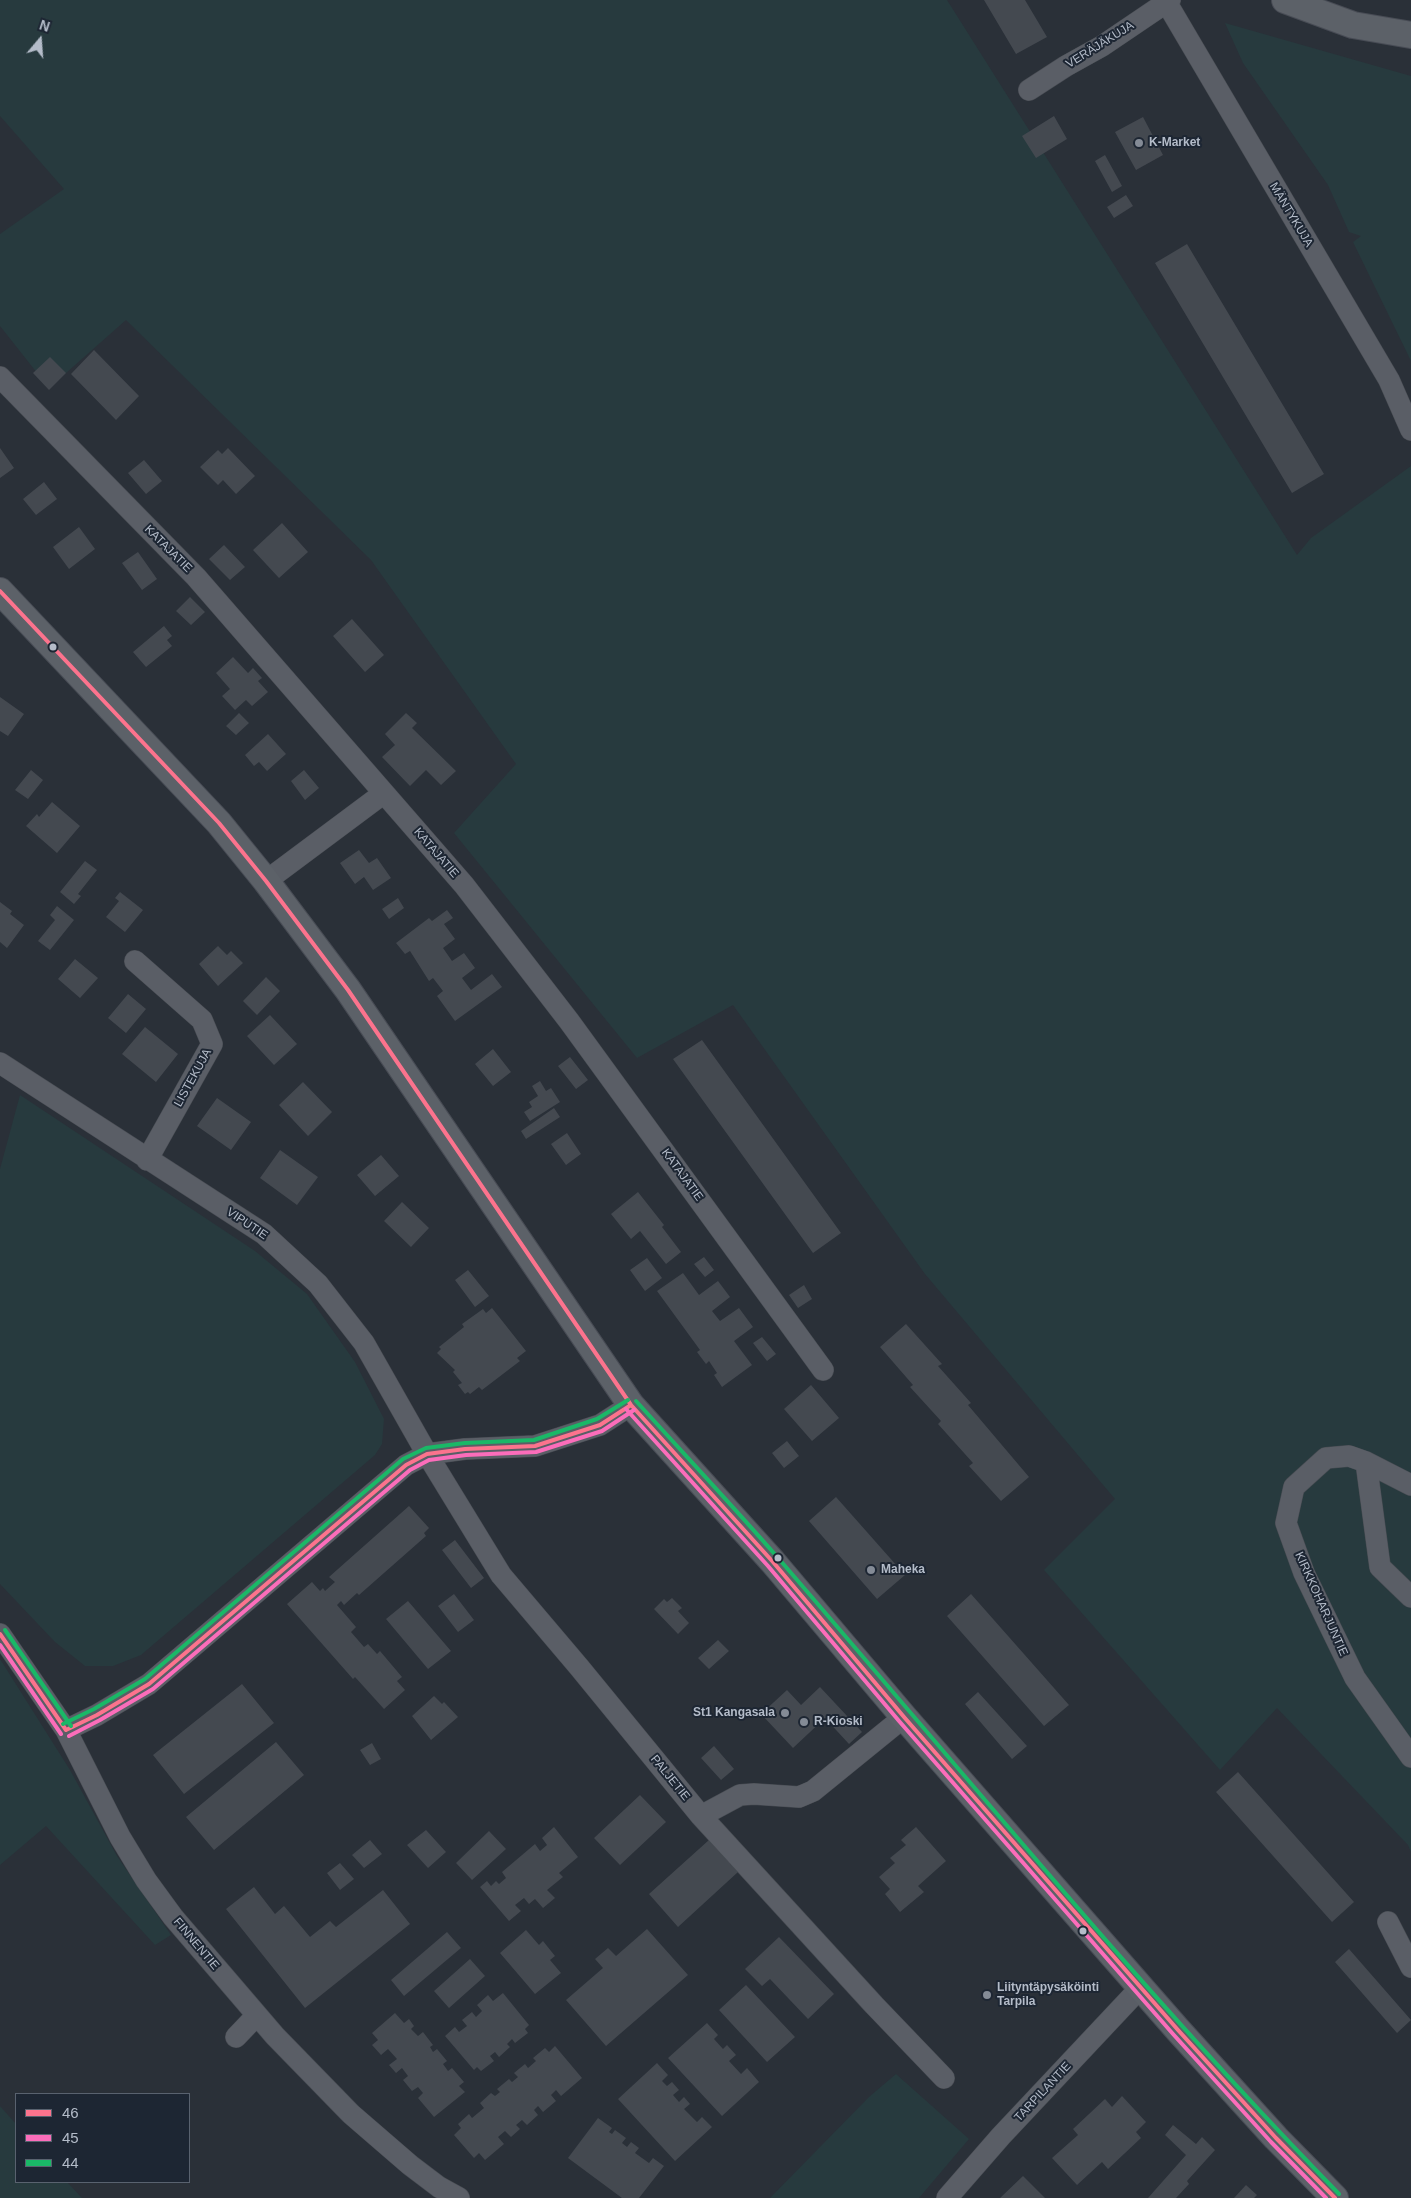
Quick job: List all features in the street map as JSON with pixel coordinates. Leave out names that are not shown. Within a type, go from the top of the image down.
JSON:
[{"type":"main road","points":[[1285,0],[1354,25],[1411,35]]},
{"type":"main road","points":[[0,591],[219,823],[266,881],[348,990],[632,1405],[773,1562],[904,1717],[1141,1987],[1276,2138],[1335,2198]]},
{"type":"street","name":"VERÄJÄKUJA","points":[[1029,90],[1102,46],[1167,1]]},
{"type":"street","name":"MÄNTYKUJA","points":[[1167,1],[1389,380],[1411,430]]},
{"type":"street","name":"KATAJATIE","points":[[0,377],[196,577],[464,885],[570,1021],[823,1370]]},
{"type":"street","points":[[266,881],[384,793]]},
{"type":"street","name":"LISTEKUJA","points":[[135,961],[202,1020],[212,1044],[147,1160]]},
{"type":"street","name":"VIPUTIE","points":[[0,1064],[264,1234],[318,1284],[364,1343],[427,1454]]},
{"type":"street","points":[[66,1730],[149,1684],[406,1465],[427,1454],[465,1449],[535,1446],[600,1425],[632,1405]]},
{"type":"street","name":"PALJETIE","points":[[427,1454],[501,1575],[701,1816],[874,2005],[944,2078]]},
{"type":"street","name":"KIRKKOHARJUNTIE","points":[[1411,1485],[1366,1462],[1349,1456],[1326,1458],[1294,1487],[1286,1523],[1304,1573],[1354,1678],[1411,1757]]},
{"type":"street","points":[[1366,1462],[1380,1567],[1411,1597]]},
{"type":"street","name":"FINNENTIE","points":[[0,1634],[66,1730],[120,1838],[146,1880],[173,1917],[256,2015],[351,2114],[410,2165],[439,2187],[459,2198]]},
{"type":"street","points":[[701,1816],[740,1796],[754,1794],[799,1798],[813,1791],[904,1717]]},
{"type":"street","points":[[1388,1922],[1411,1967]]},
{"type":"street","name":"TARPILANTIE","points":[[947,2198],[1001,2136],[1141,1987]]},
{"type":"street","points":[[236,2037],[256,2015]]},
{"type":"green space","points":[[0,0],[947,0],[1297,555],[1311,538],[1411,466],[1411,1852],[1408,1845],[1277,1708],[1220,1770],[1044,1570],[1115,1499],[925,1274],[733,1005],[637,1058],[454,833],[516,764],[371,560],[126,320],[49,388],[0,326],[0,234],[64,189],[0,116]]},
{"type":"green space","points":[[1225,23],[1411,76],[1411,361],[1353,242],[1361,236],[1349,232],[1328,185],[1243,63]]},
{"type":"green space","points":[[20,1095],[255,1251],[307,1294],[355,1362],[384,1419],[382,1444],[375,1455],[141,1655],[113,1666],[85,1666],[55,1642],[0,1584],[0,1169]]},
{"type":"green space","points":[[0,1659],[70,1770],[117,1856],[171,1935],[155,1945],[46,1826],[0,1865]]},
{"type":"green space","points":[[896,2074],[969,2139],[919,2198],[770,2198],[869,2097]]},
{"type":"green space","points":[[0,2106],[15,2123],[15,2183],[68,2183],[82,2198],[0,2198]]},
{"type":"building","points":[[984,0],[1025,0],[1047,37],[1016,54]]},
{"type":"building","points":[[1054,116],[1067,139],[1036,158],[1022,136]]},
{"type":"building","name":"K-Market","points":[[1143,117],[1163,155],[1136,170],[1115,132]]},
{"type":"building","points":[[1105,155],[1122,186],[1112,192],[1095,161]]},
{"type":"building","points":[[1126,195],[1133,206],[1114,218],[1107,207]]},
{"type":"building","points":[[1187,244],[1324,474],[1292,493],[1155,263]]},
{"type":"building","points":[[94,350],[139,396],[116,420],[71,374]]},
{"type":"building","points":[[50,357],[66,373],[49,390],[33,373]]},
{"type":"building","points":[[0,448],[14,468],[0,478]]},
{"type":"building","points":[[228,448],[255,476],[236,494],[223,480],[218,485],[200,467],[218,450],[222,454]]},
{"type":"building","points":[[144,460],[162,481],[146,494],[128,473]]},
{"type":"building","points":[[44,482],[57,499],[36,515],[23,499]]},
{"type":"building","points":[[282,523],[308,552],[279,578],[253,550]]},
{"type":"building","points":[[79,527],[95,549],[69,569],[53,547]]},
{"type":"building","points":[[224,545],[245,567],[230,580],[209,559]]},
{"type":"building","points":[[138,552],[157,579],[142,590],[122,563]]},
{"type":"building","points":[[190,597],[205,612],[191,625],[176,611]]},
{"type":"building","points":[[352,619],[384,655],[365,672],[333,636]]},
{"type":"building","points":[[164,626],[172,636],[167,640],[172,646],[146,667],[133,652]]},
{"type":"building","points":[[233,657],[248,673],[253,668],[262,678],[258,681],[268,692],[252,706],[246,700],[235,710],[222,696],[230,689],[216,673]]},
{"type":"building","points":[[0,697],[24,714],[8,736],[0,731]]},
{"type":"building","points":[[239,713],[249,723],[236,735],[226,726]]},
{"type":"building","points":[[406,713],[417,723],[412,728],[456,771],[441,785],[426,770],[410,786],[382,757],[395,745],[385,734]]},
{"type":"building","points":[[268,734],[286,754],[267,771],[259,762],[254,766],[245,755]]},
{"type":"building","points":[[31,770],[43,780],[28,799],[15,790]]},
{"type":"building","points":[[304,770],[319,788],[305,800],[291,781]]},
{"type":"building","points":[[52,802],[80,826],[57,853],[26,826],[37,814],[39,817]]},
{"type":"building","points":[[359,850],[369,863],[377,858],[391,878],[373,890],[364,877],[355,884],[340,863]]},
{"type":"building","points":[[85,861],[97,870],[78,894],[81,896],[74,904],[60,892]]},
{"type":"building","points":[[120,892],[143,910],[125,932],[106,917],[119,901],[115,898]]},
{"type":"building","points":[[398,898],[404,908],[389,919],[382,909]]},
{"type":"building","points":[[0,902],[12,911],[10,914],[24,925],[7,948],[0,942]]},
{"type":"building","points":[[57,906],[74,920],[50,950],[38,941],[55,920],[50,915]]},
{"type":"building","points":[[447,910],[453,918],[444,924],[455,939],[443,948],[452,961],[464,953],[475,968],[462,978],[471,990],[492,974],[502,987],[455,1021],[437,996],[443,991],[433,978],[429,981],[410,951],[405,954],[396,943],[429,918],[432,921]]},
{"type":"building","points":[[218,946],[227,955],[231,951],[243,963],[218,986],[199,964]]},
{"type":"building","points":[[75,959],[98,978],[80,998],[58,979]]},
{"type":"building","points":[[266,977],[280,991],[257,1015],[243,1001]]},
{"type":"building","points":[[128,994],[146,1009],[126,1033],[108,1018]]},
{"type":"building","points":[[270,1015],[297,1044],[274,1065],[247,1036]]},
{"type":"building","points":[[145,1027],[178,1054],[156,1082],[122,1054]]},
{"type":"building","points":[[702,1040],[841,1233],[813,1253],[673,1059]]},
{"type":"building","points":[[493,1049],[511,1072],[493,1086],[475,1064]]},
{"type":"building","points":[[570,1057],[588,1080],[576,1089],[558,1066]]},
{"type":"building","points":[[540,1081],[546,1091],[551,1088],[560,1102],[530,1121],[524,1112],[532,1107],[529,1102],[538,1096],[532,1086]]},
{"type":"building","points":[[303,1082],[332,1112],[308,1136],[279,1105]]},
{"type":"building","points":[[217,1098],[251,1122],[231,1150],[197,1126]]},
{"type":"building","points":[[554,1108],[560,1117],[526,1139],[521,1131]]},
{"type":"building","points":[[567,1133],[581,1154],[566,1165],[551,1144]]},
{"type":"building","points":[[280,1150],[318,1177],[297,1205],[260,1178]]},
{"type":"building","points":[[381,1155],[399,1176],[375,1196],[357,1175]]},
{"type":"building","points":[[638,1192],[664,1225],[662,1227],[681,1252],[666,1264],[640,1231],[631,1239],[611,1214]]},
{"type":"building","points":[[402,1202],[429,1228],[411,1247],[384,1221]]},
{"type":"building","points":[[704,1257],[714,1270],[705,1277],[694,1264]]},
{"type":"building","points":[[647,1258],[662,1278],[645,1291],[630,1270]]},
{"type":"building","points":[[468,1270],[489,1296],[475,1307],[455,1280]]},
{"type":"building","points":[[683,1273],[699,1295],[718,1281],[730,1297],[712,1311],[720,1321],[739,1308],[753,1327],[734,1341],[752,1365],[722,1387],[714,1375],[717,1373],[709,1361],[706,1364],[697,1352],[700,1350],[657,1291]]},
{"type":"building","points":[[804,1285],[812,1299],[798,1308],[789,1295]]},
{"type":"building","points":[[492,1308],[526,1351],[517,1358],[520,1361],[482,1390],[479,1387],[470,1394],[468,1392],[465,1394],[458,1385],[462,1383],[453,1372],[455,1370],[437,1353],[441,1349],[439,1347],[464,1327],[462,1324],[483,1309],[486,1313]]},
{"type":"building","points":[[906,1324],[942,1364],[938,1366],[971,1403],[968,1405],[1029,1477],[1001,1501],[969,1466],[973,1463],[938,1424],[941,1421],[910,1387],[913,1385],[880,1347]]},
{"type":"building","points":[[762,1337],[776,1354],[767,1361],[753,1343]]},
{"type":"building","points":[[811,1385],[839,1418],[812,1441],[784,1409]]},
{"type":"building","points":[[787,1441],[799,1456],[784,1468],[772,1453]]},
{"type":"building","points":[[836,1497],[905,1575],[877,1599],[809,1521]]},
{"type":"building","points":[[409,1506],[429,1528],[424,1533],[426,1536],[359,1595],[357,1593],[344,1605],[341,1601],[337,1605],[356,1627],[351,1632],[364,1647],[368,1644],[377,1654],[380,1651],[402,1677],[397,1681],[405,1690],[384,1709],[355,1677],[353,1679],[287,1604],[312,1582],[320,1591],[323,1588],[325,1591],[335,1582],[329,1577]]},
{"type":"building","points":[[455,1540],[484,1578],[471,1588],[442,1550]]},
{"type":"building","points":[[454,1594],[474,1620],[458,1632],[438,1606]]},
{"type":"building","points":[[971,1594],[1069,1705],[1044,1726],[947,1616]]},
{"type":"building","points":[[672,1598],[682,1608],[678,1611],[689,1623],[678,1634],[654,1609],[664,1599],[667,1602]]},
{"type":"building","points":[[408,1601],[451,1651],[428,1669],[386,1619]]},
{"type":"building","points":[[718,1640],[729,1651],[709,1669],[698,1658]]},
{"type":"building","points":[[242,1684],[274,1723],[184,1794],[153,1755]]},
{"type":"building","points":[[820,1687],[862,1732],[849,1744],[825,1718],[793,1748],[761,1714],[787,1690],[801,1705]]},
{"type":"building","points":[[978,1692],[1027,1746],[1012,1759],[965,1704]]},
{"type":"building","points":[[434,1696],[442,1704],[444,1702],[458,1717],[431,1740],[412,1716]]},
{"type":"building","points":[[276,1742],[304,1775],[214,1850],[186,1817]]},
{"type":"building","points":[[372,1743],[381,1759],[370,1765],[360,1750]]},
{"type":"building","points":[[714,1746],[734,1769],[721,1780],[701,1758]]},
{"type":"building","points":[[1238,1772],[1354,1902],[1332,1922],[1216,1792]]},
{"type":"building","points":[[640,1795],[666,1822],[620,1865],[594,1838]]},
{"type":"building","points":[[554,1827],[578,1857],[559,1873],[563,1877],[547,1890],[555,1898],[543,1908],[535,1899],[529,1904],[524,1898],[515,1905],[521,1911],[509,1921],[480,1887],[487,1881],[491,1886],[496,1881],[499,1884],[506,1878],[502,1872],[535,1844],[540,1851],[547,1845],[542,1838]]},
{"type":"building","points":[[916,1827],[946,1861],[918,1886],[924,1892],[900,1912],[885,1894],[890,1889],[879,1877],[895,1863],[890,1858],[906,1845],[901,1840]]},
{"type":"building","points":[[426,1830],[446,1852],[428,1868],[407,1845]]},
{"type":"building","points":[[489,1831],[506,1849],[472,1880],[456,1863]]},
{"type":"building","points":[[370,1840],[382,1854],[364,1868],[352,1855]]},
{"type":"building","points":[[709,1840],[738,1872],[678,1927],[649,1894]]},
{"type":"building","points":[[340,1863],[354,1879],[340,1890],[327,1873]]},
{"type":"building","points":[[254,1887],[275,1914],[284,1906],[310,1937],[330,1921],[336,1927],[383,1890],[410,1924],[305,2008],[226,1909]]},
{"type":"building","points":[[647,1929],[688,1975],[606,2046],[566,2000],[603,1968],[595,1959],[608,1948],[616,1956]]},
{"type":"building","points":[[526,1930],[539,1945],[543,1941],[555,1956],[550,1960],[561,1973],[535,1994],[500,1953]]},
{"type":"building","points":[[447,1932],[461,1948],[404,1996],[391,1980]]},
{"type":"building","points":[[779,1937],[834,1994],[808,2019],[770,1979],[762,1986],[745,1969]]},
{"type":"building","points":[[1349,1949],[1411,2020],[1397,2033],[1335,1962]]},
{"type":"building","points":[[470,1959],[485,1976],[449,2008],[434,1991]]},
{"type":"building","points":[[746,1985],[795,2037],[767,2062],[719,2010]]},
{"type":"building","points":[[503,1993],[529,2025],[525,2029],[528,2033],[515,2043],[512,2039],[507,2044],[510,2047],[499,2057],[495,2052],[490,2056],[494,2061],[481,2071],[477,2067],[474,2070],[445,2036],[455,2027],[459,2032],[467,2026],[462,2020],[472,2012],[476,2017],[482,2011],[477,2005],[488,1995],[493,2001]]},
{"type":"building","points":[[395,2013],[404,2023],[409,2019],[414,2026],[411,2029],[418,2036],[423,2032],[433,2045],[430,2047],[433,2052],[437,2049],[447,2061],[443,2064],[448,2071],[452,2068],[464,2082],[459,2086],[465,2092],[434,2117],[418,2098],[423,2093],[418,2087],[412,2091],[403,2080],[408,2076],[402,2068],[396,2073],[389,2065],[397,2059],[388,2049],[381,2055],[372,2045],[378,2040],[372,2033]]},
{"type":"building","points":[[707,2023],[718,2035],[714,2039],[723,2049],[727,2045],[736,2055],[729,2061],[741,2074],[747,2068],[759,2082],[722,2116],[668,2058]]},
{"type":"building","points":[[555,2046],[582,2078],[561,2096],[556,2090],[551,2095],[556,2101],[543,2112],[538,2106],[534,2110],[538,2115],[527,2125],[522,2120],[516,2125],[520,2129],[511,2137],[505,2131],[498,2137],[504,2144],[485,2160],[479,2153],[474,2158],[454,2135],[461,2128],[458,2124],[469,2114],[472,2118],[484,2108],[480,2103],[491,2093],[495,2096],[500,2092],[497,2089],[509,2079],[512,2082],[518,2077],[514,2073],[525,2064],[528,2068],[536,2061],[533,2058],[545,2048],[549,2052]]},
{"type":"building","points":[[657,2063],[668,2075],[662,2081],[667,2086],[672,2082],[679,2090],[673,2095],[679,2102],[684,2097],[690,2104],[684,2109],[697,2122],[702,2117],[712,2127],[675,2161],[618,2099]]},
{"type":"building","points":[[1122,2096],[1146,2122],[1136,2132],[1141,2138],[1108,2169],[1102,2162],[1077,2185],[1052,2158],[1078,2135],[1073,2129],[1105,2099],[1112,2107]]},
{"type":"building","points":[[598,2118],[612,2128],[609,2132],[612,2134],[615,2130],[626,2138],[622,2143],[627,2147],[631,2142],[639,2148],[635,2153],[649,2163],[653,2158],[664,2166],[639,2198],[622,2198],[568,2158]]},
{"type":"building","points":[[1173,2125],[1196,2144],[1202,2137],[1215,2150],[1187,2181],[1189,2184],[1176,2198],[1148,2198],[1186,2155],[1165,2135]]},
{"type":"building","points":[[1023,2176],[1045,2198],[1000,2198]]},
{"type":"building","points":[[1246,2185],[1257,2195],[1254,2198],[1234,2198]]},
{"type":"transit line","name":"46","points":[[0,591],[219,823],[266,881],[348,990],[631,1405],[773,1562],[904,1717],[1178,2030],[1276,2138],[1335,2198]]},
{"type":"transit line","name":"44","points":[[63,1724],[94,1709],[145,1679],[403,1459],[426,1448],[465,1443],[534,1440],[597,1419],[628,1400]]},
{"type":"transit line","name":"44","points":[[636,1401],[779,1559],[1054,1881],[1194,2040],[1339,2194]]},
{"type":"transit line","name":"46","points":[[66,1730],[97,1715],[149,1684],[406,1465],[427,1454],[465,1449],[535,1446],[600,1425],[631,1405]]},
{"type":"transit line","name":"45","points":[[626,1409],[768,1566],[899,1721],[1173,2034],[1271,2142],[1326,2198]]},
{"type":"transit line","name":"45","points":[[69,1736],[153,1689],[410,1470],[429,1460],[466,1455],[536,1452],[602,1431],[634,1410]]},
{"type":"transit line","name":"44","points":[[5,1630],[71,1726]]},
{"type":"transit line","name":"46","points":[[0,1634],[66,1730]]},
{"type":"transit line","name":"45","points":[[0,1645],[61,1734]]},
{"type":"place","name":"K-Market","points":[[1139,143]]},
{"type":"place","name":"Maheka","points":[[871,1570]]},
{"type":"place","name":"St1 Kangasala","points":[[785,1713]]},
{"type":"place","name":"R-Kioski","points":[[804,1722]]},
{"type":"place","name":"Liityntäpysäköinti Tarpila","points":[[987,1995]]}]
